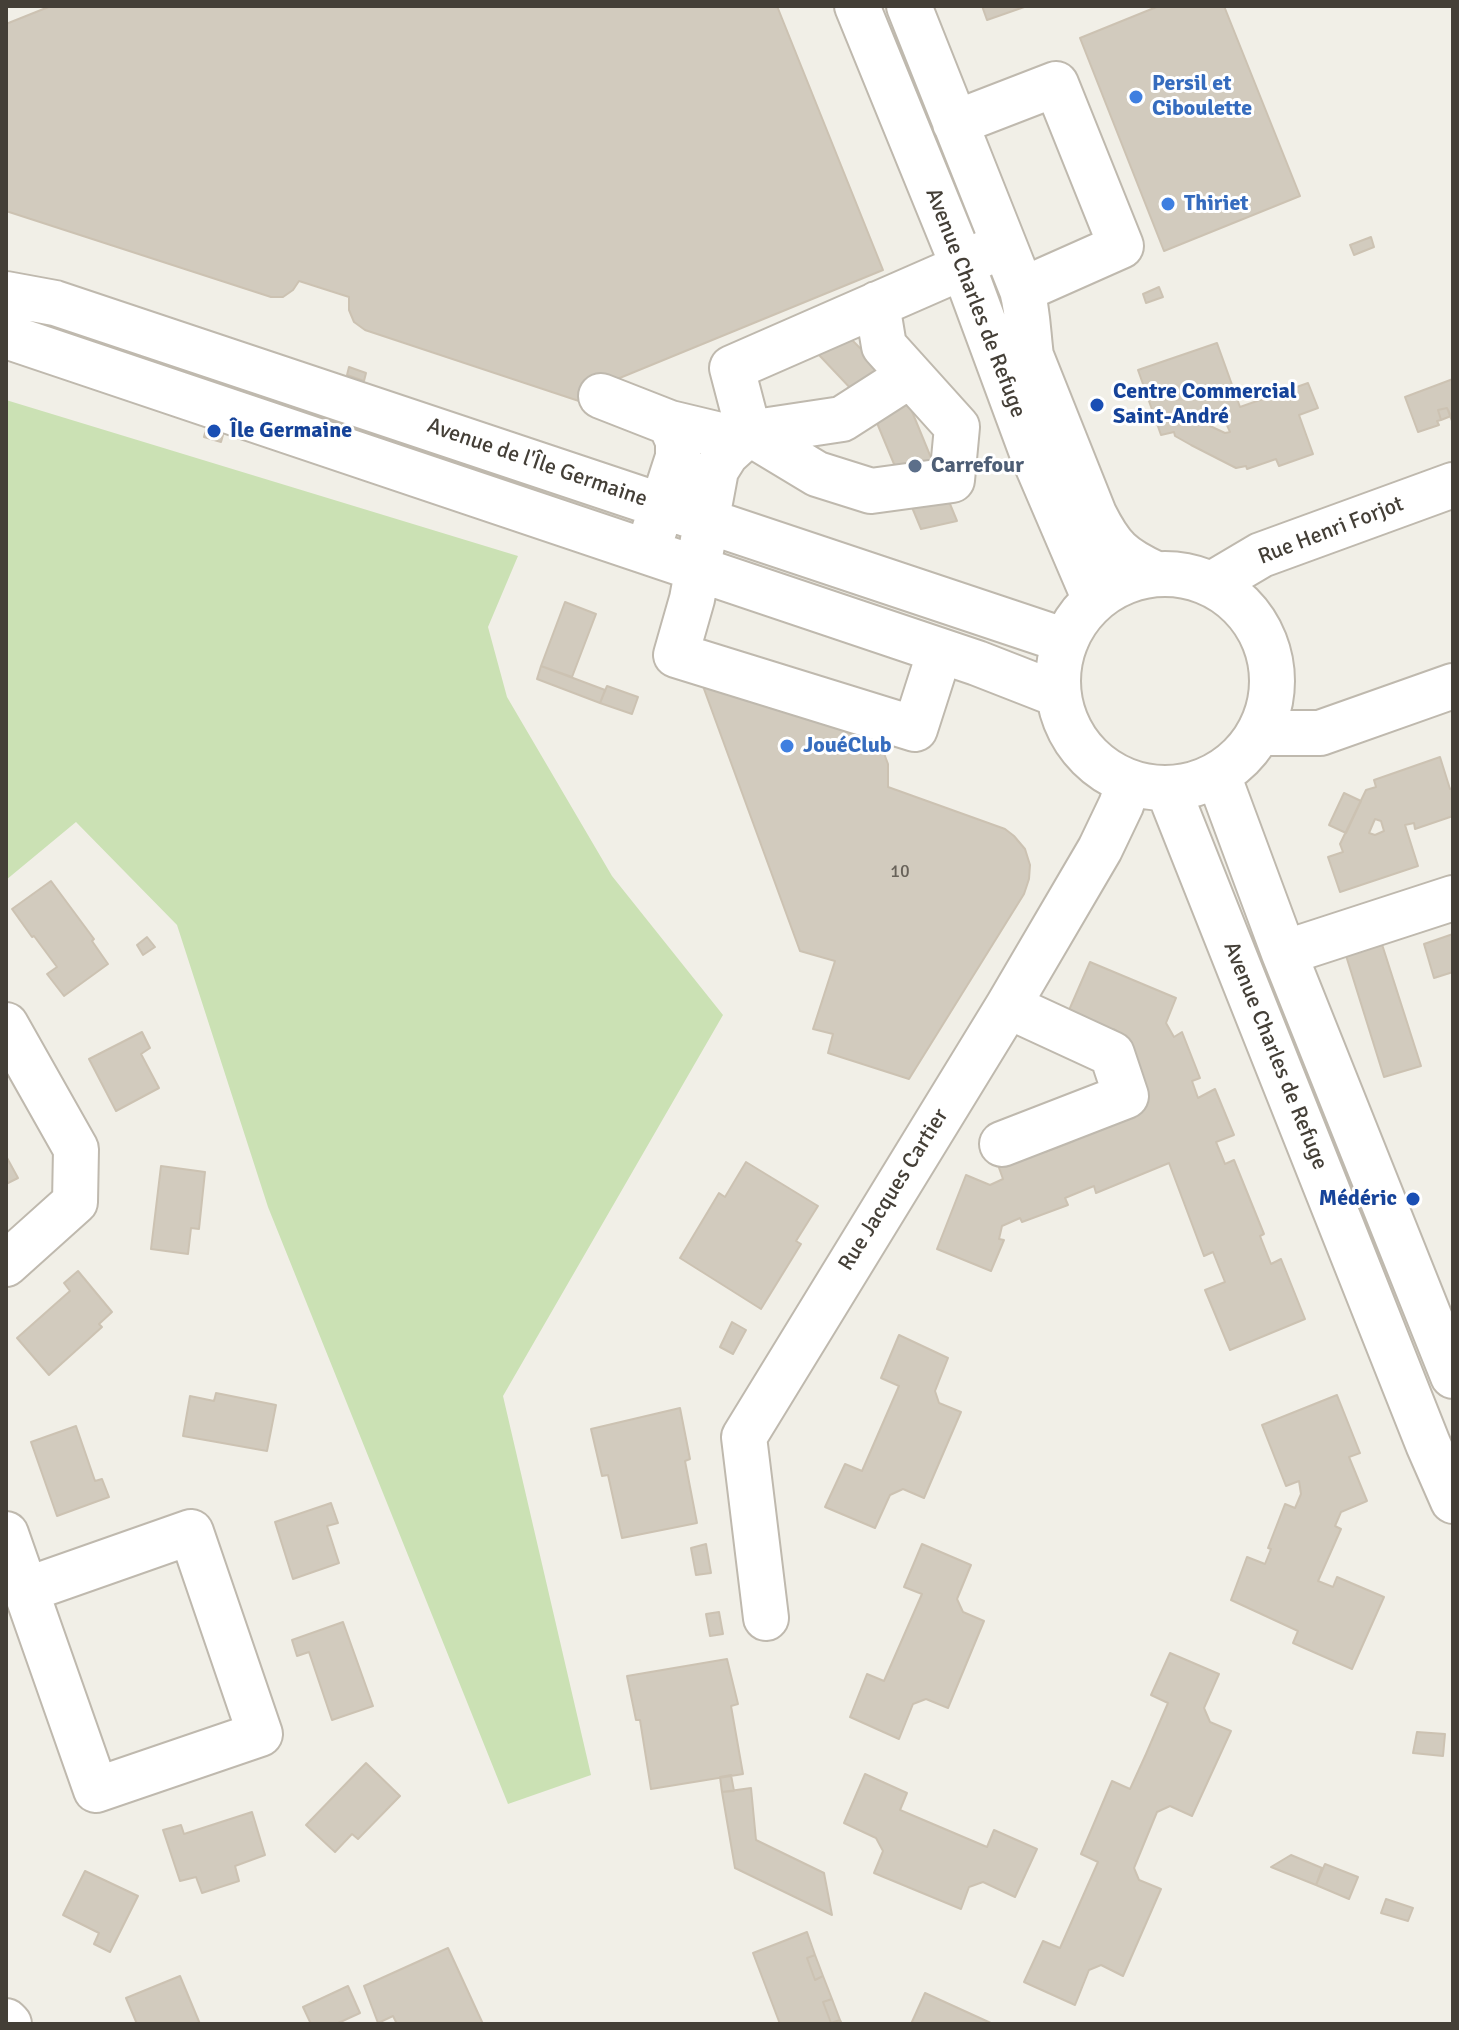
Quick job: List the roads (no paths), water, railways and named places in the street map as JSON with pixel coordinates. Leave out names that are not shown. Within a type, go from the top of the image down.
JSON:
[{"type":"street","name":"Avenue Charles de Refuge","points":[[857,6],[963,266],[1032,453],[1095,600]]},
{"type":"street","name":"Avenue Charles de Refuge","points":[[909,6],[1022,290],[1027,308],[1031,356],[1094,514],[1106,537],[1120,554],[1156,574]]},
{"type":"street","points":[[955,123],[1056,84],[1115,231],[1121,246],[1022,290]]},
{"type":"street","points":[[877,304],[884,346],[957,427],[952,480],[871,491],[817,474],[749,433],[732,368],[963,266],[1003,242]]},
{"type":"street","name":"Avenue de l'Île Germaine","points":[[6,294],[55,303],[1066,641]]},
{"type":"street","points":[[6,336],[1002,672],[1059,695]]},
{"type":"street","points":[[601,396],[670,423],[720,435],[842,419],[909,376]]},
{"type":"street","points":[[646,551],[678,457],[678,441],[670,423]]},
{"type":"street","points":[[749,433],[726,454],[716,470],[698,569],[676,655],[915,729],[940,651]]},
{"type":"street","name":"Rue Henri Forjot","points":[[1212,584],[1261,555],[1453,485]]},
{"type":"street","points":[[1156,574],[1185,575],[1212,584],[1241,604],[1261,632],[1272,665],[1272,700],[1259,733],[1241,757],[1218,775],[1194,785],[1148,786],[1102,769],[1081,749],[1067,724],[1059,695],[1059,668],[1066,641],[1078,618],[1095,600],[1123,582],[1156,574]]},
{"type":"street","points":[[1259,733],[1320,733],[1453,686]]},
{"type":"street","points":[[1218,775],[1284,953],[1453,1376]]},
{"type":"street","name":"Avenue Charles de Refuge","points":[[1148,786],[1202,870],[1453,1501]]},
{"type":"street","name":"Rue Jacques Cartier","points":[[766,1618],[744,1437],[1008,1006],[1100,849],[1121,805],[1148,786]]},
{"type":"street","points":[[1284,953],[1453,898]]},
{"type":"street","points":[[1002,1144],[1126,1096],[1112,1054],[1008,1006]]},
{"type":"street","points":[[6,1025],[76,1149],[75,1202],[6,1264]]},
{"type":"street","points":[[6,1534],[96,1790],[260,1734],[191,1532],[26,1590]]},
{"type":"place","name":"Persil et Ciboulette","points":[[1136,97]]},
{"type":"place","name":"Thiriet","points":[[1168,204]]},
{"type":"place","name":"Centre Commercial Saint-André","points":[[1097,405]]},
{"type":"place","name":"Île Germaine","points":[[214,431]]},
{"type":"place","name":"Carrefour","points":[[915,466]]},
{"type":"place","name":"JouéClub","points":[[787,746]]},
{"type":"place","name":"Médéric","points":[[1413,1199]]}]
